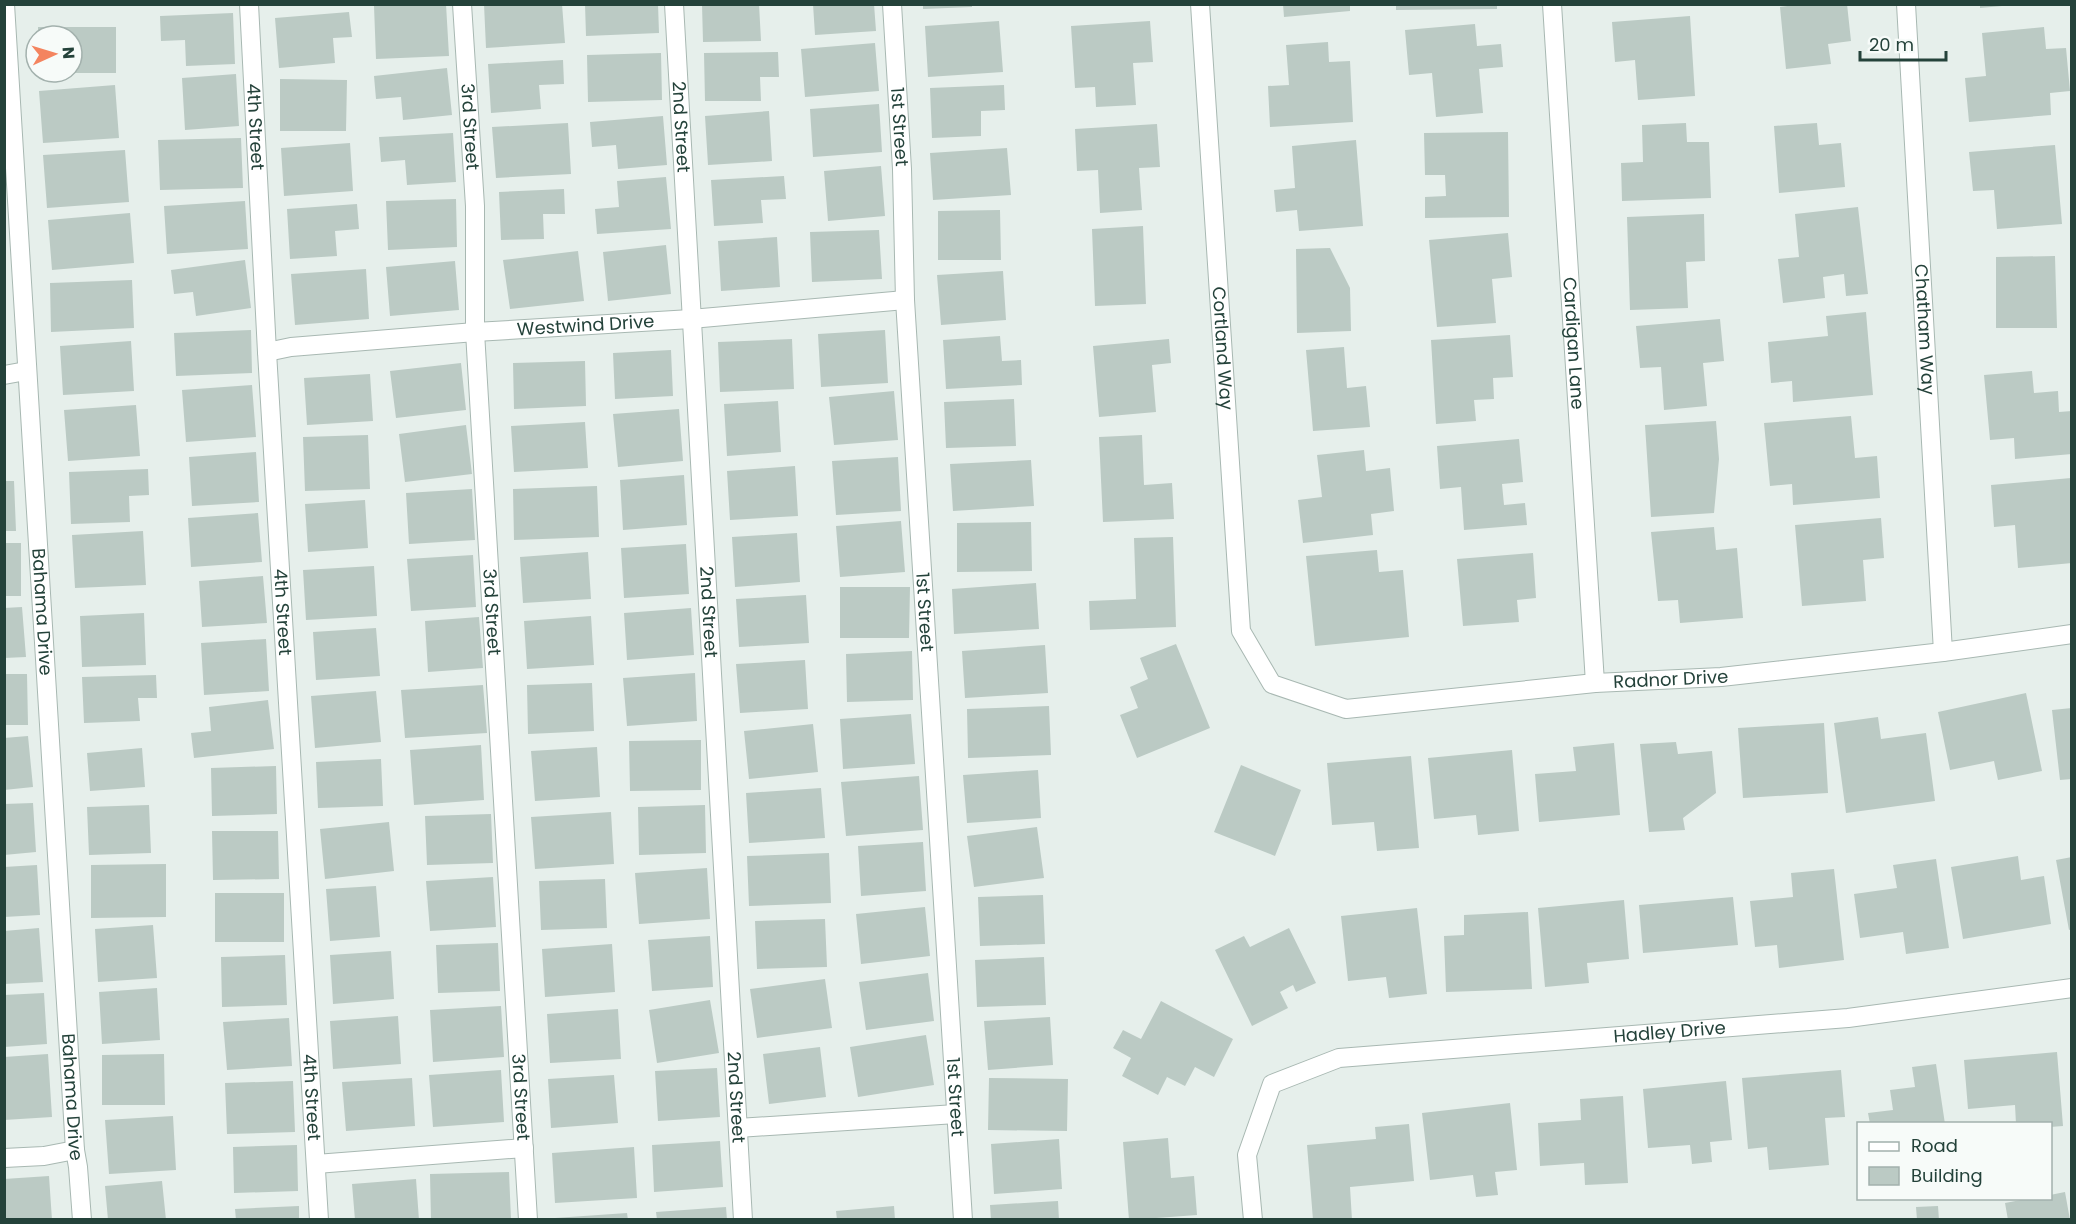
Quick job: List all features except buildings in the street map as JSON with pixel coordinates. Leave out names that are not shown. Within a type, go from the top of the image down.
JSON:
[{"type":"street","name":"Bahama Drive","points":[[5,4],[75,1150],[82,1220]]},
{"type":"street","name":"4th Street","points":[[249,4],[267,352],[319,1220]]},
{"type":"street","name":"3rd Street","points":[[462,4],[475,206],[475,332],[528,1220]]},
{"type":"street","name":"2nd Street","points":[[674,4],[743,1220]]},
{"type":"street","name":"1st Street","points":[[892,4],[902,169],[905,300],[963,1220]]},
{"type":"street","name":"Cortland Way","points":[[1200,4],[1241,631],[1272,684]]},
{"type":"street","name":"Cardigan Lane","points":[[1552,4],[1595,683]]},
{"type":"street","name":"Chatham Way","points":[[1906,4],[1943,652]]},
{"type":"street","name":"Westwind Drive","points":[[267,352],[291,347],[475,332],[691,319],[905,300]]},
{"type":"street","points":[[4,375],[26,371]]},
{"type":"street","name":"Radnor Drive","points":[[1272,684],[1346,709],[1595,683],[1721,677],[1943,652],[2072,634]]},
{"type":"street","name":"Hadley Drive","points":[[1253,1220],[1247,1155],[1272,1084],[1339,1058],[1848,1018],[2072,988]]},
{"type":"street","points":[[738,1128],[956,1114]]},
{"type":"street","points":[[316,1164],[524,1148]]},
{"type":"street","points":[[4,1158],[44,1156],[75,1150]]}]
